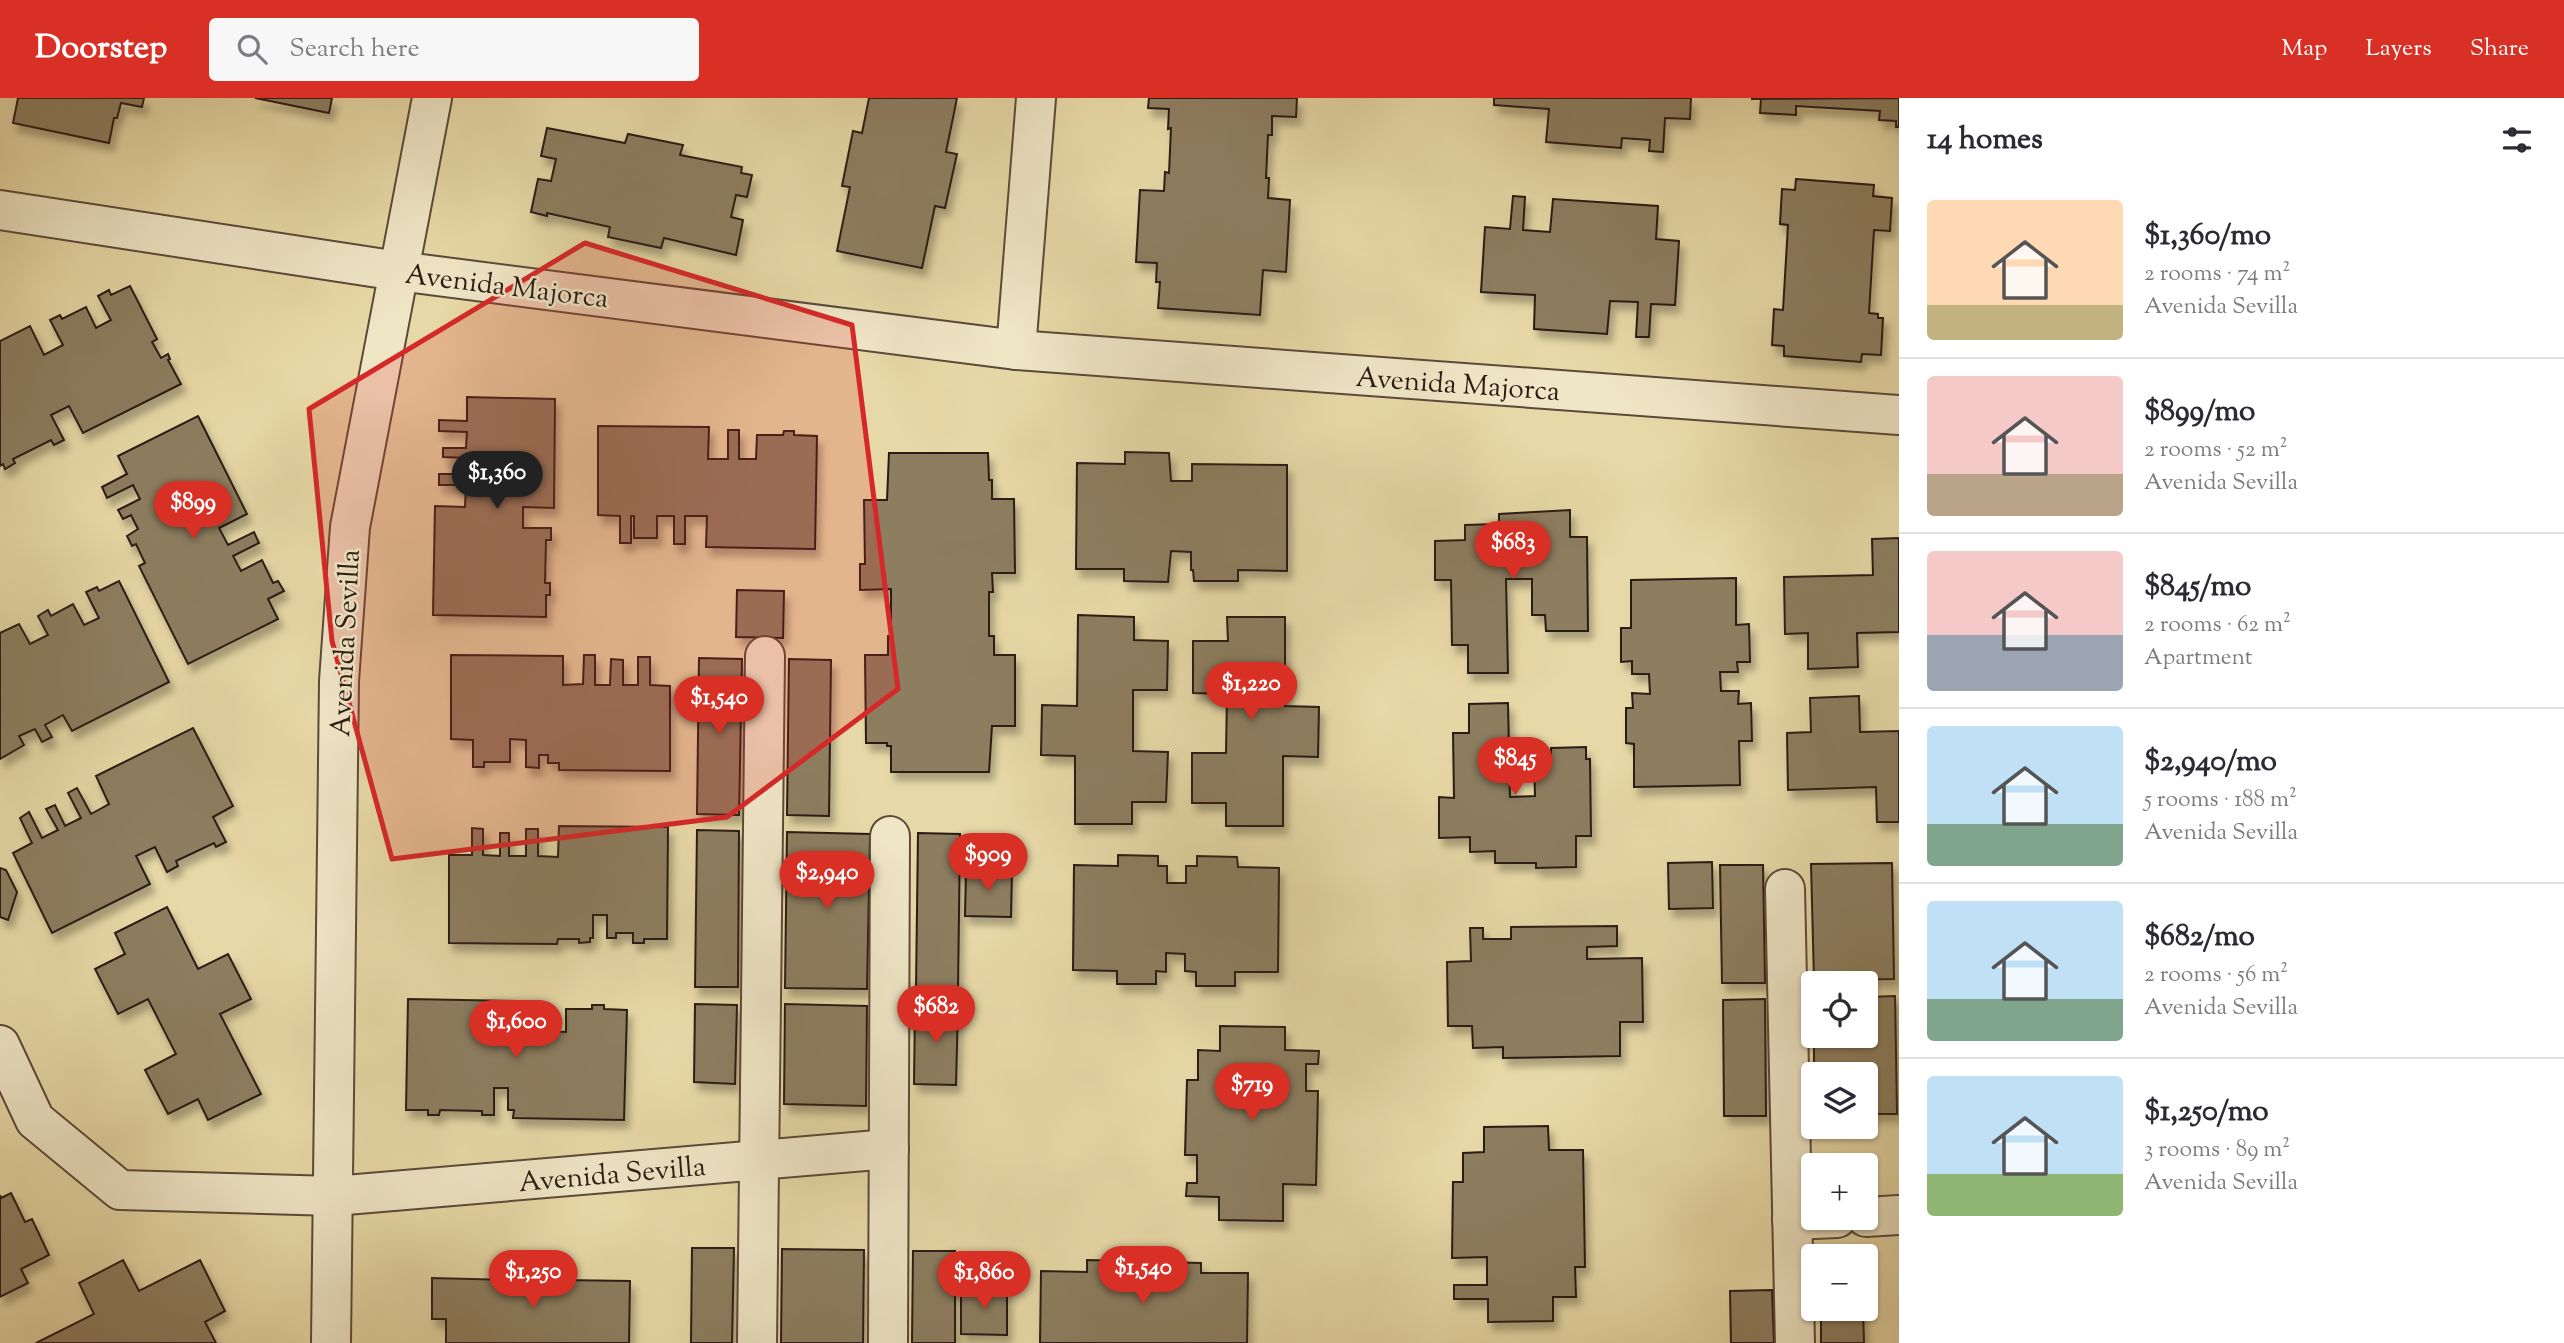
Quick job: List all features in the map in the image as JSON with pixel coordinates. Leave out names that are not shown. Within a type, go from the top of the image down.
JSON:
[{"type":"street","name":"Avenida Sevilla","points":[[331,1343],[341,656],[350,527],[432,98]]},
{"type":"street","points":[[1016,350],[1036,98]]},
{"type":"street","name":"Avenida Majorca","points":[[0,210],[398,271],[1016,350],[1899,415]]},
{"type":"street","points":[[757,1343],[765,656]]},
{"type":"street","points":[[888,1343],[890,836]]},
{"type":"street","points":[[1785,889],[1795,1343]]},
{"type":"street","name":"Avenida Sevilla","points":[[3,1058],[35,1120],[120,1190],[334,1196],[889,1149]]},
{"type":"street","points":[[1878,1216],[1899,1215]]},
{"type":"street","points":[[1792,1220],[1801,1220]]},
{"type":"highlighted area","points":[[585,243],[852,325],[898,689],[727,817],[392,859],[332,641],[309,409]]},
{"type":"building","points":[[18,98],[144,98],[142,107],[121,103],[117,118],[114,118],[109,143],[13,123]]},
{"type":"building","points":[[255,98],[332,98],[329,113]]},
{"type":"building","points":[[869,98],[957,98],[946,152],[957,154],[945,208],[935,206],[922,268],[837,251],[850,187],[842,186],[853,131],[862,133]]},
{"type":"building","points":[[1149,98],[1297,98],[1296,117],[1272,116],[1272,135],[1268,135],[1268,198],[1290,200],[1286,272],[1263,270],[1260,315],[1158,308],[1160,282],[1156,282],[1157,263],[1136,262],[1140,190],[1164,191],[1165,172],[1169,173],[1171,128],[1168,129],[1169,109],[1148,108]]},
{"type":"building","points":[[1494,98],[1691,98],[1690,119],[1665,118],[1663,152],[1649,151],[1650,140],[1622,138],[1621,148],[1546,142],[1549,109],[1494,105]]},
{"type":"building","points":[[1899,98],[1899,127],[1896,127],[1896,121],[1879,120],[1880,111],[1796,106],[1796,115],[1760,113],[1761,99],[1751,99]]},
{"type":"building","points":[[547,128],[625,143],[628,134],[683,145],[680,155],[742,167],[741,173],[752,175],[747,197],[736,195],[731,217],[743,220],[736,255],[664,238],[661,248],[608,237],[610,227],[531,212],[538,179],[551,181],[556,159],[541,156]]},
{"type":"building","points":[[1796,179],[1874,185],[1873,196],[1892,198],[1890,231],[1874,230],[1869,313],[1883,318],[1881,355],[1862,354],[1861,362],[1784,356],[1784,346],[1772,345],[1774,309],[1783,310],[1788,225],[1780,224],[1782,189],[1795,190]]},
{"type":"building","points":[[1513,196],[1525,197],[1523,230],[1550,232],[1553,199],[1658,206],[1656,239],[1679,241],[1675,305],[1651,304],[1649,337],[1636,337],[1638,302],[1610,301],[1607,334],[1534,329],[1535,295],[1481,292],[1485,227],[1510,229]]},
{"type":"building","points":[[130,286],[157,339],[152,342],[161,358],[168,354],[168,360],[181,384],[83,433],[69,406],[51,415],[64,440],[54,445],[51,440],[13,459],[15,463],[5,469],[3,464],[0,466],[0,341],[30,326],[44,355],[63,345],[50,320],[60,315],[62,319],[86,307],[96,328],[111,320],[98,296],[109,290],[111,295]]},
{"type":"building","points":[[467,397],[555,399],[554,508],[523,507],[523,528],[551,528],[551,540],[546,540],[545,583],[550,583],[550,595],[546,595],[546,617],[433,615],[435,506],[465,507],[466,485],[439,485],[439,474],[466,474],[466,458],[443,457],[443,448],[466,448],[467,432],[439,431],[439,420],[467,421]]},
{"type":"building","points":[[198,416],[247,514],[219,528],[228,545],[254,532],[259,543],[233,556],[241,571],[262,560],[273,583],[278,581],[284,591],[268,599],[278,619],[188,664],[139,566],[145,563],[136,544],[132,546],[127,536],[138,529],[131,515],[123,519],[118,510],[140,499],[133,485],[107,498],[102,487],[127,474],[118,456]]},
{"type":"building","points":[[598,426],[709,427],[708,459],[728,459],[728,430],[739,430],[739,459],[756,459],[757,435],[783,435],[784,431],[794,431],[794,435],[817,436],[815,549],[706,547],[707,516],[685,516],[685,544],[674,544],[674,516],[657,516],[657,538],[634,538],[634,516],[631,516],[631,543],[620,543],[620,516],[598,515]]},
{"type":"building","points":[[1125,452],[1169,453],[1171,481],[1192,481],[1192,464],[1287,465],[1287,571],[1238,570],[1238,581],[1194,581],[1191,552],[1171,551],[1168,582],[1124,581],[1124,569],[1076,569],[1077,463],[1125,464]]},
{"type":"building","points":[[889,453],[988,453],[992,499],[1014,499],[1015,573],[992,573],[989,636],[994,636],[994,655],[1015,655],[1015,726],[992,726],[989,772],[891,772],[891,746],[887,746],[887,743],[866,743],[865,655],[888,655],[888,636],[891,636],[891,589],[860,590],[860,564],[865,564],[864,500],[887,500]]},
{"type":"building","points":[[1570,510],[1570,537],[1587,537],[1588,631],[1546,631],[1545,615],[1532,615],[1532,579],[1506,579],[1508,673],[1468,673],[1468,645],[1452,645],[1451,580],[1435,580],[1435,541],[1465,540],[1465,525],[1499,524],[1499,514]]},
{"type":"building","points":[[1899,538],[1899,632],[1857,633],[1858,667],[1808,669],[1808,633],[1785,634],[1784,577],[1873,575],[1872,539]]},
{"type":"building","points":[[1736,578],[1736,625],[1749,624],[1750,662],[1737,662],[1738,672],[1720,672],[1721,691],[1739,691],[1738,704],[1751,703],[1752,741],[1739,741],[1740,785],[1634,787],[1634,744],[1626,743],[1626,708],[1633,708],[1632,693],[1650,694],[1649,674],[1632,674],[1632,661],[1621,662],[1621,628],[1631,628],[1631,580]]},
{"type":"building","points":[[119,581],[169,682],[72,731],[63,715],[45,725],[52,737],[42,742],[35,729],[19,736],[24,745],[0,759],[0,633],[19,624],[30,644],[48,635],[38,616],[48,610],[51,616],[73,604],[84,625],[99,618],[86,592],[97,587],[99,591]]},
{"type":"building","points":[[737,590],[784,591],[783,638],[736,637]]},
{"type":"building","points":[[1078,615],[1134,617],[1134,640],[1168,641],[1167,690],[1133,690],[1133,751],[1168,752],[1166,802],[1132,802],[1132,824],[1075,824],[1075,756],[1041,755],[1042,705],[1077,706]]},
{"type":"building","points":[[1227,617],[1285,617],[1285,706],[1319,707],[1318,757],[1283,756],[1283,826],[1226,826],[1226,803],[1192,803],[1192,753],[1226,753],[1227,694],[1193,693],[1193,641],[1228,641]]},
{"type":"building","points":[[451,655],[563,656],[563,685],[583,684],[584,655],[595,655],[595,685],[610,685],[611,659],[623,660],[623,685],[638,685],[638,657],[650,657],[650,685],[670,686],[670,771],[559,770],[559,763],[548,763],[548,755],[539,755],[539,768],[526,767],[526,740],[510,739],[510,762],[484,762],[484,767],[473,767],[473,740],[451,739]]},
{"type":"building","points":[[699,658],[742,659],[739,815],[697,814]]},
{"type":"building","points":[[789,659],[831,660],[829,816],[787,815]]},
{"type":"building","points":[[1859,696],[1860,732],[1899,731],[1899,822],[1877,822],[1876,787],[1788,790],[1787,733],[1811,732],[1810,698]]},
{"type":"building","points":[[1508,703],[1510,797],[1535,796],[1534,760],[1551,759],[1551,748],[1586,747],[1586,759],[1590,759],[1591,836],[1576,836],[1576,867],[1536,868],[1536,863],[1495,863],[1495,851],[1470,852],[1470,837],[1439,838],[1439,797],[1454,798],[1453,733],[1469,733],[1469,704]]},
{"type":"building","points":[[193,728],[233,806],[213,817],[226,842],[216,847],[214,843],[176,861],[178,866],[167,872],[155,847],[136,856],[150,884],[52,933],[13,853],[32,843],[20,818],[29,812],[42,838],[58,830],[46,809],[55,805],[65,826],[81,818],[68,793],[77,788],[91,814],[109,804],[96,776]]},
{"type":"building","points":[[559,826],[668,827],[667,939],[644,939],[644,943],[633,943],[633,933],[616,933],[616,938],[607,938],[607,915],[593,915],[593,938],[590,938],[590,942],[558,939],[557,944],[449,943],[449,855],[472,855],[472,828],[483,829],[483,855],[500,856],[500,833],[509,833],[509,856],[526,856],[526,829],[538,829],[538,856],[558,857]]},
{"type":"building","points":[[697,830],[739,831],[738,987],[695,987]]},
{"type":"building","points":[[787,832],[870,834],[867,989],[785,988]]},
{"type":"building","points":[[918,833],[960,834],[958,990],[916,989]]},
{"type":"building","points":[[1118,855],[1158,856],[1158,866],[1167,866],[1167,883],[1186,883],[1186,866],[1197,866],[1197,856],[1237,857],[1238,867],[1279,868],[1278,972],[1235,972],[1235,986],[1196,986],[1196,972],[1185,971],[1185,954],[1166,953],[1166,972],[1156,971],[1156,984],[1117,984],[1117,971],[1073,970],[1074,865],[1118,866]]},
{"type":"building","points":[[1712,862],[1713,908],[1669,909],[1668,863]]},
{"type":"building","points":[[1892,863],[1894,979],[1878,979],[1878,971],[1814,971],[1811,864]]},
{"type":"building","points":[[1720,865],[1763,865],[1765,983],[1722,983]]},
{"type":"building","points":[[0,868],[6,870],[17,892],[8,920],[0,917]]},
{"type":"building","points":[[966,870],[1012,871],[1011,917],[965,916]]},
{"type":"building","points":[[167,907],[198,969],[228,954],[251,999],[220,1014],[261,1094],[208,1120],[198,1099],[168,1114],[145,1070],[176,1054],[148,999],[118,1014],[95,969],[125,954],[115,933]]},
{"type":"building","points":[[1617,926],[1617,946],[1587,947],[1587,959],[1642,958],[1643,1022],[1620,1022],[1620,1056],[1503,1058],[1503,1047],[1473,1048],[1472,1026],[1448,1026],[1447,962],[1471,961],[1470,928],[1483,928],[1483,939],[1511,939],[1511,927]]},
{"type":"building","points":[[1895,996],[1897,1114],[1878,1114],[1878,1062],[1814,1062],[1814,1048],[1878,1048],[1878,997]]},
{"type":"building","points":[[408,999],[516,1001],[516,1016],[537,1016],[538,1004],[549,1004],[549,1031],[566,1032],[566,1009],[592,1009],[592,1005],[604,1005],[604,1009],[627,1010],[624,1120],[513,1118],[514,1110],[508,1110],[508,1088],[494,1088],[494,1115],[482,1115],[482,1111],[440,1110],[439,1115],[428,1115],[428,1110],[406,1110]]},
{"type":"building","points":[[1765,999],[1766,1116],[1724,1116],[1723,1000]]},
{"type":"building","points":[[695,1004],[737,1005],[735,1084],[694,1082]]},
{"type":"building","points":[[785,1004],[867,1006],[866,1106],[784,1104]]},
{"type":"building","points":[[915,1006],[958,1007],[956,1085],[914,1084]]},
{"type":"building","points":[[1220,1026],[1285,1027],[1285,1050],[1319,1051],[1318,1064],[1306,1064],[1306,1091],[1318,1091],[1316,1185],[1283,1184],[1283,1221],[1219,1220],[1219,1197],[1186,1196],[1187,1183],[1197,1183],[1197,1155],[1185,1155],[1187,1080],[1198,1080],[1198,1050],[1220,1051]]},
{"type":"building","points":[[1548,1126],[1549,1150],[1583,1150],[1585,1267],[1575,1267],[1576,1297],[1553,1297],[1553,1321],[1488,1322],[1488,1299],[1454,1299],[1454,1285],[1487,1285],[1487,1257],[1452,1258],[1453,1182],[1463,1182],[1463,1153],[1484,1152],[1484,1127]]},
{"type":"building","points":[[11,1193],[25,1222],[32,1219],[49,1255],[21,1269],[28,1283],[0,1297],[0,1195],[1,1198]]},
{"type":"building","points":[[692,1248],[734,1248],[732,1343],[691,1343]]},
{"type":"building","points":[[782,1249],[864,1250],[863,1343],[781,1343]]},
{"type":"building","points":[[913,1251],[955,1251],[955,1343],[912,1343]]},
{"type":"building","points":[[123,1260],[139,1291],[200,1260],[225,1311],[205,1322],[216,1343],[36,1343],[94,1314],[79,1283]]},
{"type":"building","points":[[1087,1260],[1126,1261],[1126,1271],[1135,1272],[1135,1288],[1154,1288],[1154,1272],[1165,1272],[1165,1262],[1201,1263],[1201,1273],[1248,1273],[1247,1343],[1040,1343],[1041,1271],[1087,1272]]},
{"type":"building","points":[[511,1276],[630,1281],[629,1343],[446,1343],[446,1319],[432,1319],[432,1278],[511,1280]]},
{"type":"building","points":[[961,1288],[1007,1288],[1007,1335],[961,1334]]},
{"type":"building","points":[[1772,1290],[1774,1343],[1731,1343],[1730,1291]]},
{"type":"building","points":[[1821,1321],[1863,1321],[1864,1343],[1821,1343]]}]
